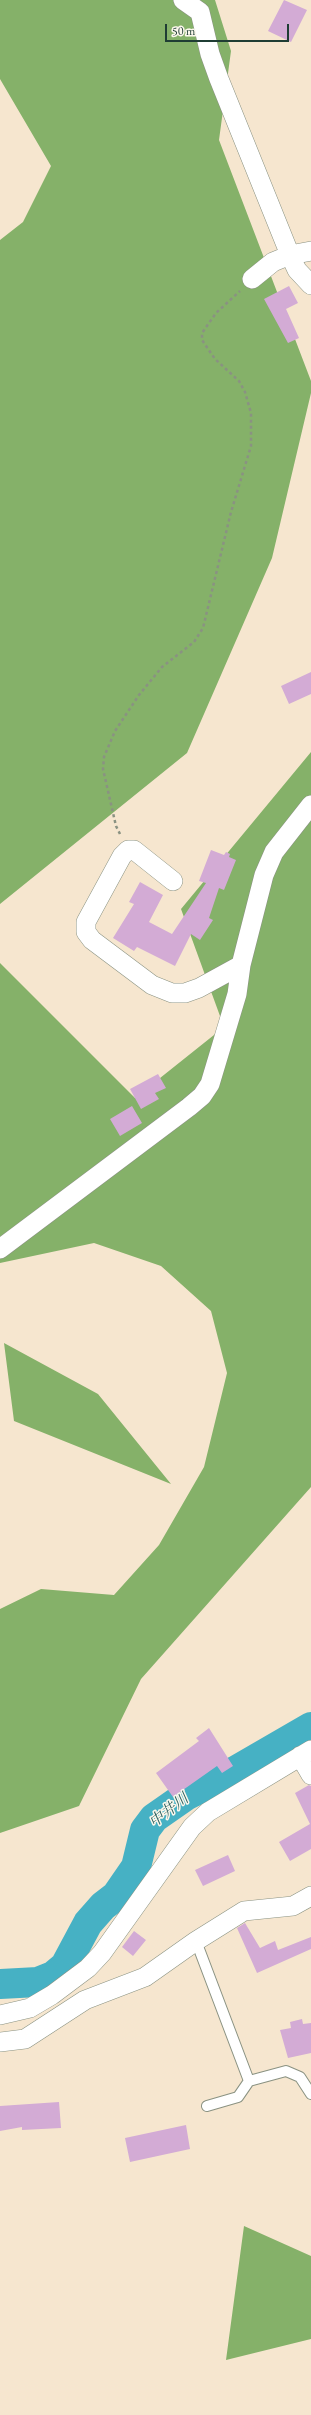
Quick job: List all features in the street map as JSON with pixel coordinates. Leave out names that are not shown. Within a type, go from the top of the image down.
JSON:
[{"type":"street","points":[[182,0],[200,12],[210,54],[219,79],[290,255],[297,270],[311,286]]},
{"type":"street","points":[[252,279],[273,262],[290,255],[311,251]]},
{"type":"street","points":[[0,1249],[202,1096],[210,1084],[237,994],[241,965],[264,876],[274,852],[311,805]]},
{"type":"street","points":[[173,881],[134,850],[128,850],[122,856],[86,922],[86,932],[92,940],[152,986],[172,993],[185,993],[199,988],[241,965]]},
{"type":"street","points":[[0,2015],[30,2008],[52,1995],[88,1968],[102,1953],[192,1827],[208,1812],[306,1753],[311,1775]]},
{"type":"street","points":[[0,2042],[25,2038],[85,2000],[145,1977],[196,1941],[244,1911],[293,1906],[311,1896]]},
{"type":"lane","points":[[196,1941],[250,2081]]},
{"type":"lane","points":[[207,2106],[238,2097],[250,2081],[286,2071],[300,2077],[311,2094]]},
{"type":"path","points":[[128,850],[116,826],[103,770],[104,757],[115,731],[138,695],[162,667],[194,642],[203,628],[231,512],[251,446],[252,431],[251,413],[239,381],[205,347],[202,340],[202,333],[216,314],[252,279]]},
{"type":"green space","points":[[0,0],[215,0],[231,51],[219,140],[311,381],[311,393],[272,558],[187,753],[0,904],[0,240],[23,222],[51,166],[0,79]]},
{"type":"green space","points":[[311,752],[311,1487],[141,1679],[79,1806],[0,1833],[0,1609],[41,1589],[114,1595],[159,1545],[204,1467],[227,1373],[211,1311],[161,1266],[94,1243],[0,1263],[0,963],[135,1098],[224,1027],[181,909]]},
{"type":"green space","points":[[4,1343],[98,1394],[171,1484],[14,1421]]},
{"type":"green space","points":[[244,2226],[311,2256],[311,2339],[226,2360]]},
{"type":"building","points":[[284,0],[307,10],[291,42],[268,31]]},
{"type":"building","points":[[289,286],[298,303],[286,309],[299,338],[288,343],[264,299]]},
{"type":"building","points":[[311,672],[311,694],[289,704],[281,686]]},
{"type":"building","points":[[211,850],[224,855],[226,852],[230,854],[229,857],[236,860],[224,890],[219,888],[209,918],[213,920],[200,940],[191,934],[175,966],[137,947],[134,951],[113,938],[134,904],[129,902],[140,882],[163,895],[149,922],[172,934],[206,883],[199,881]]},
{"type":"building","points":[[158,1074],[166,1088],[155,1093],[159,1099],[141,1109],[130,1089]]},
{"type":"building","points":[[132,1106],[142,1123],[120,1136],[110,1119]]},
{"type":"building","points":[[209,1728],[233,1766],[222,1773],[217,1766],[173,1797],[156,1773],[199,1741],[196,1738]]},
{"type":"building","points":[[309,1785],[311,1786],[311,1849],[290,1861],[279,1842],[310,1824],[295,1793]]},
{"type":"building","points":[[228,1855],[235,1871],[203,1886],[195,1870]]},
{"type":"building","points":[[245,1923],[260,1948],[275,1941],[278,1950],[311,1937],[311,1949],[257,1973],[237,1928]]},
{"type":"building","points":[[134,1931],[146,1940],[133,1956],[122,1947]]},
{"type":"building","points":[[302,2019],[303,2024],[311,2023],[311,2053],[288,2058],[280,2030],[291,2028],[290,2022]]},
{"type":"building","points":[[59,2102],[61,2128],[22,2130],[22,2127],[0,2131],[0,2106]]},
{"type":"building","points":[[186,2125],[190,2149],[130,2162],[125,2138]]},
{"type":"waterway","name":"中井川","points":[[0,1984],[38,1982],[53,1976],[65,1966],[88,1923],[103,1906],[116,1896],[136,1867],[145,1830],[154,1818],[187,1795],[235,1771],[311,1727]]}]
